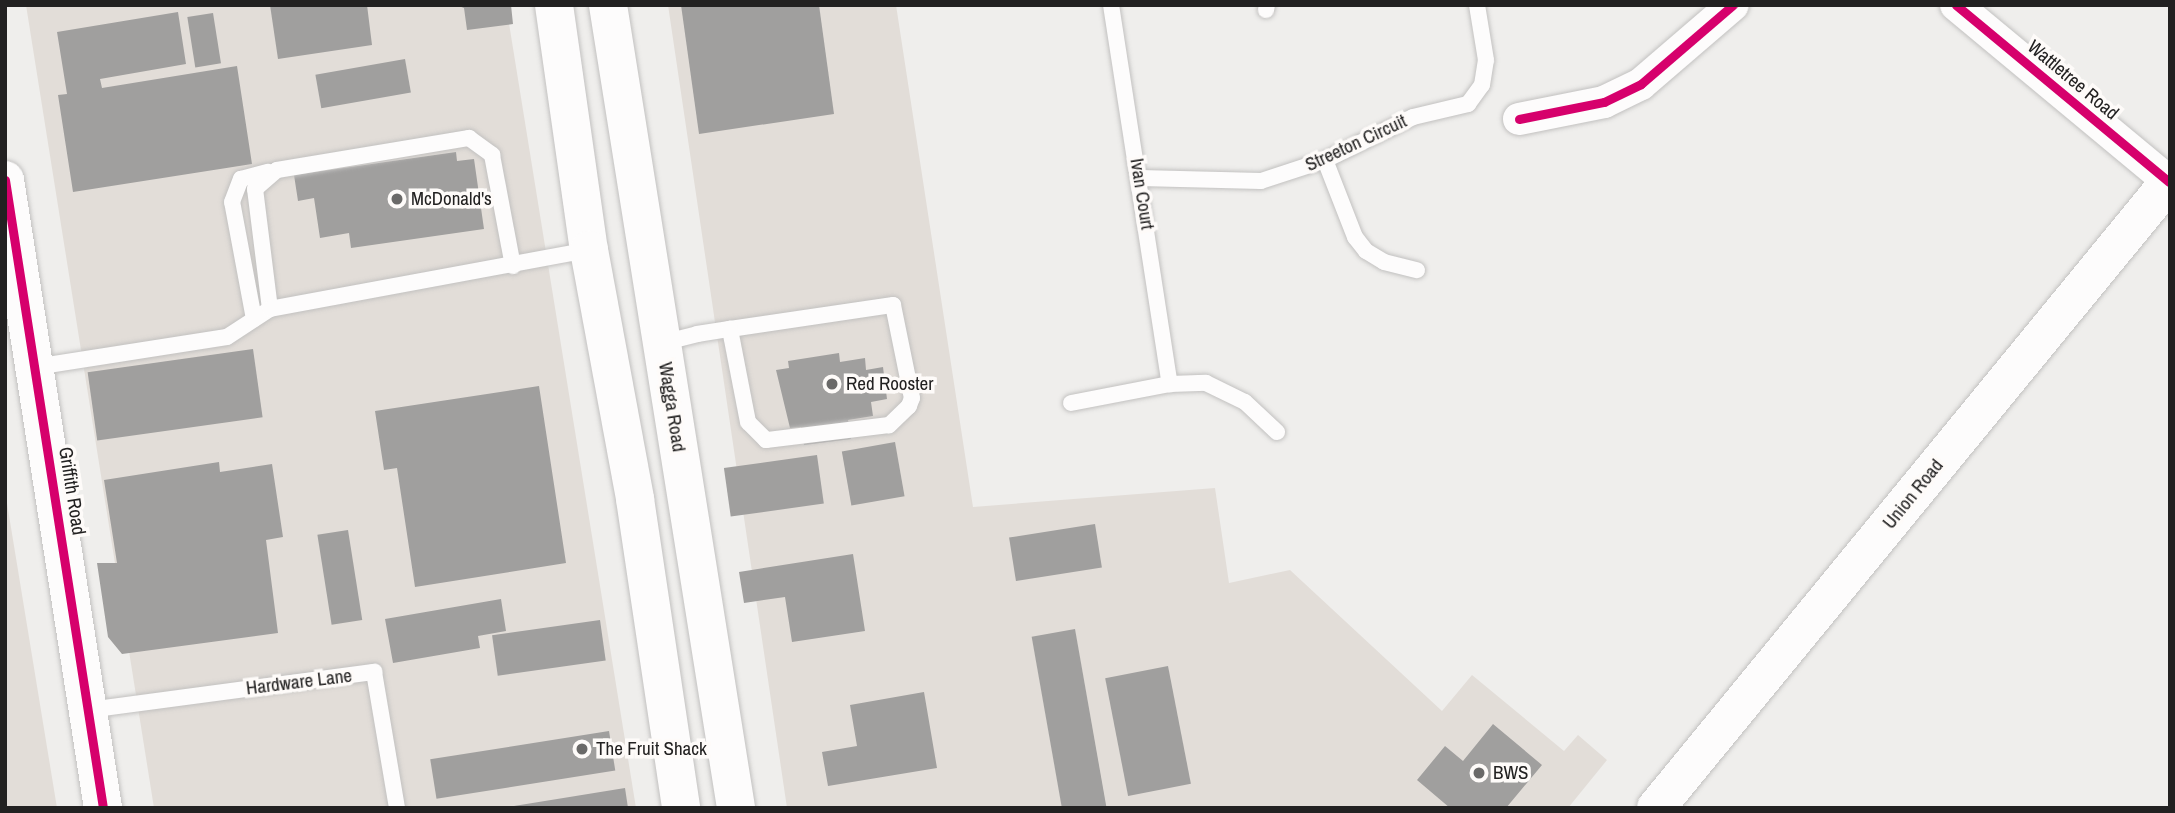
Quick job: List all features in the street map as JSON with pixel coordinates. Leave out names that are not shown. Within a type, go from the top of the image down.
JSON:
[{"type":"main road","points":[[554,5],[589,250],[634,495],[681,808]]},
{"type":"main road","name":"Wagga Road","points":[[608,5],[736,808]]},
{"type":"main road","name":"Griffith Road","points":[[5,180],[103,808]]},
{"type":"main road","name":"Union Road","points":[[1656,808],[2169,181]]},
{"type":"main road","points":[[582,197],[638,188]]},
{"type":"main road","points":[[634,495],[689,512]]},
{"type":"street","points":[[1519,118],[1604,102],[1641,83],[1732,5]]},
{"type":"street","name":"Wattletree Road","points":[[1956,5],[2169,181]]},
{"type":"lane","name":"Ivan Court","points":[[1111,5],[1170,384]]},
{"type":"lane","name":"Streeton Circuit","points":[[1140,178],[1261,181],[1325,160],[1413,117],[1468,104],[1482,85],[1486,60],[1477,5]]},
{"type":"lane","points":[[254,320],[232,202],[241,179],[277,170],[470,138],[492,155],[513,266]]},
{"type":"lane","points":[[1325,160],[1355,237],[1366,251],[1384,262],[1418,270]]},
{"type":"lane","points":[[271,309],[255,189],[277,170]]},
{"type":"lane","points":[[35,367],[227,337],[271,309],[589,250]]},
{"type":"lane","points":[[662,343],[730,329],[893,305],[912,398],[903,415],[889,425],[774,442],[758,436],[748,422],[730,329]]},
{"type":"lane","points":[[1070,403],[1170,384],[1206,383],[1245,402],[1277,432]]},
{"type":"lane","name":"Hardware Lane","points":[[88,710],[374,672],[397,808]]},
{"type":"shaded area","points":[[26,5],[506,5],[636,808],[154,808]]},
{"type":"shaded area","points":[[668,5],[896,5],[973,507],[1215,488],[1229,583],[1290,570],[1442,711],[1472,675],[1564,751],[1578,735],[1607,760],[1568,808],[787,808]]},
{"type":"shaded area","points":[[5,491],[57,808],[5,808]]},
{"type":"building","points":[[270,5],[367,5],[372,45],[278,59]]},
{"type":"building","points":[[456,5],[511,5],[513,24],[467,30],[464,8]]},
{"type":"building","points":[[681,5],[819,5],[834,114],[699,134]]},
{"type":"building","points":[[178,12],[186,64],[100,79],[102,88],[237,66],[252,164],[73,192],[58,95],[67,94],[57,32]]},
{"type":"building","points":[[213,13],[221,63],[195,67],[187,17]]},
{"type":"building","points":[[405,59],[411,92],[321,108],[315,75]]},
{"type":"building","name":"McDonald's","points":[[456,152],[457,161],[474,159],[484,229],[351,248],[349,233],[320,238],[314,198],[298,201],[294,175]]},
{"type":"building","points":[[253,349],[263,417],[97,441],[88,372]]},
{"type":"building","name":"Red Rooster","points":[[839,353],[840,362],[865,358],[866,370],[883,367],[887,399],[871,402],[873,416],[848,420],[851,439],[804,445],[801,427],[790,428],[776,370],[789,368],[788,361]]},
{"type":"building","points":[[539,386],[566,563],[415,587],[397,468],[384,470],[375,411]]},
{"type":"building","points":[[895,442],[905,496],[851,506],[842,451]]},
{"type":"building","points":[[817,455],[824,504],[731,517],[724,468]]},
{"type":"building","points":[[219,462],[220,472],[272,464],[283,537],[266,540],[278,633],[122,654],[108,637],[97,563],[117,563],[104,480]]},
{"type":"building","points":[[1095,524],[1102,567],[1016,581],[1009,538]]},
{"type":"building","points":[[348,530],[362,620],[332,625],[317,535]]},
{"type":"building","points":[[853,554],[865,631],[792,642],[785,597],[744,603],[739,572]]},
{"type":"building","points":[[501,599],[506,631],[478,636],[480,648],[393,663],[385,619]]},
{"type":"building","points":[[600,620],[606,661],[498,676],[492,635]]},
{"type":"building","points":[[1075,629],[1106,807],[1062,808],[1032,637]]},
{"type":"building","points":[[1168,666],[1191,784],[1128,796],[1105,678]]},
{"type":"building","points":[[924,692],[937,768],[828,786],[822,752],[857,746],[850,705]]},
{"type":"building","name":"BWS","points":[[1493,724],[1542,765],[1506,808],[1450,808],[1417,780],[1445,746],[1463,761]]},
{"type":"building","points":[[609,731],[615,771],[436,799],[430,759]]},
{"type":"building","points":[[625,788],[628,808],[514,808],[514,806]]},
{"type":"cycle path","points":[[1519,119],[1604,102],[1641,84],[1733,5]]},
{"type":"cycle path","points":[[1956,5],[2169,182]]},
{"type":"cycle path","points":[[5,180],[103,808]]},
{"type":"place","name":"McDonald's","points":[[397,199]]},
{"type":"place","name":"Red Rooster","points":[[832,384]]},
{"type":"place","name":"The Fruit Shack","points":[[582,749]]},
{"type":"place","name":"BWS","points":[[1479,773]]}]
